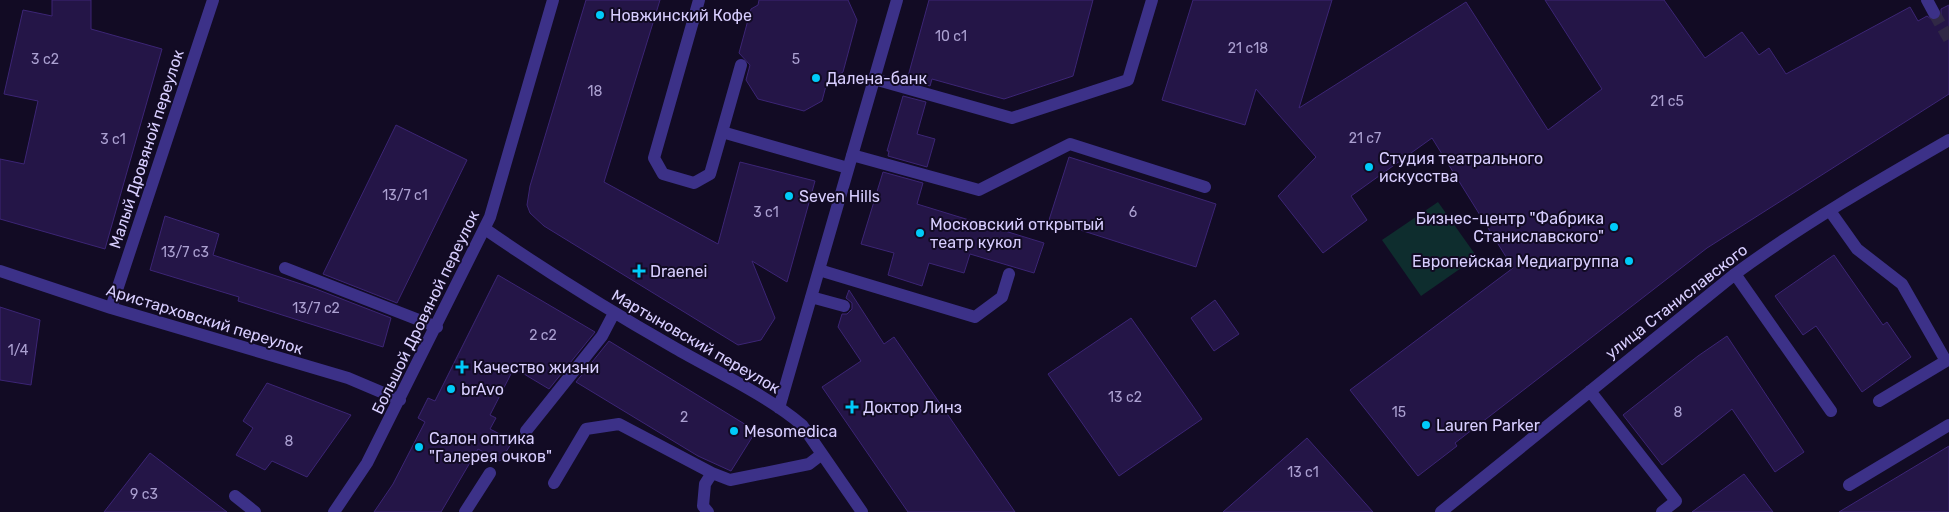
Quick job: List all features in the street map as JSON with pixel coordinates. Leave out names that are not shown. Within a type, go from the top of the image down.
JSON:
[{"type":"street","name":"Малый Дровяной переулок","points":[[111,308],[213,0]]},
{"type":"street","name":"Большой Дровяной переулок","points":[[334,512],[367,462],[400,400],[490,218],[553,0]]},
{"type":"street","points":[[699,0],[654,158],[663,174],[694,182],[710,174],[741,65]]},
{"type":"street","points":[[779,408],[897,0]]},
{"type":"street","points":[[874,79],[1012,118],[1128,80],[1152,0]]},
{"type":"street","points":[[1927,0],[1934,12]]},
{"type":"street","points":[[722,132],[848,168]]},
{"type":"street","name":"улица Станиславского","points":[[1441,512],[1735,274],[1784,239],[1949,140]]},
{"type":"street","points":[[852,155],[979,190],[1070,144],[1205,187]]},
{"type":"street","points":[[1830,211],[1857,249],[1902,284],[1946,361],[1879,402]]},
{"type":"street","name":"Мартыновский переулок","points":[[485,229],[614,313],[779,408],[802,426],[862,512]]},
{"type":"street","points":[[285,268],[436,327]]},
{"type":"street","name":"Аристарховский переулок","points":[[0,270],[111,308],[348,378],[400,400]]},
{"type":"street","points":[[819,270],[975,317],[1002,297],[1009,274]]},
{"type":"street","points":[[1735,274],[1831,411]]},
{"type":"street","points":[[811,297],[844,306]]},
{"type":"street","points":[[526,431],[602,336],[614,313]]},
{"type":"street","points":[[1590,390],[1676,501],[1662,512]]},
{"type":"street","points":[[554,483],[586,429],[619,424],[712,473],[730,480],[809,464],[822,454]]},
{"type":"street","points":[[1849,486],[1949,425]]},
{"type":"street","points":[[465,512],[490,473]]},
{"type":"street","points":[[702,510],[705,484],[712,473]]},
{"type":"street","points":[[235,496],[255,512]]},
{"type":"green space","points":[[1438,202],[1477,257],[1421,296],[1382,240]]},
{"type":"building","points":[[52,0],[91,0],[91,29],[162,49],[105,249],[0,219],[0,159],[24,164],[38,101],[4,94],[23,10],[52,16]]},
{"type":"building","points":[[586,0],[660,0],[604,182],[718,244],[740,162],[815,181],[787,282],[752,261],[775,318],[761,340],[738,345],[544,226],[530,213],[527,205],[530,186]]},
{"type":"building","points":[[759,0],[848,0],[857,20],[843,72],[827,82],[822,101],[804,111],[758,99],[746,80],[750,65],[739,53],[751,9],[758,5]]},
{"type":"building","points":[[929,0],[1093,0],[1073,76],[1004,99],[932,79],[930,86],[907,80]]},
{"type":"building","points":[[1193,0],[1332,0],[1299,108],[1466,2],[1548,130],[1602,89],[1545,0],[1664,0],[1705,58],[1742,32],[1759,55],[1769,48],[1786,74],[1910,7],[1918,21],[1927,16],[1934,21],[1941,17],[1941,9],[1949,5],[1949,94],[1707,248],[1455,443],[1457,446],[1418,476],[1350,390],[1513,268],[1432,138],[1351,196],[1367,220],[1323,253],[1278,196],[1316,157],[1256,89],[1245,125],[1162,100]]},
{"type":"building","points":[[903,96],[926,102],[917,134],[935,139],[927,167],[888,156],[889,151],[887,151]]},
{"type":"building","points":[[396,125],[467,160],[397,303],[323,274]]},
{"type":"building","points":[[1069,157],[1216,204],[1196,267],[1049,220]]},
{"type":"building","name":"Московский открытый театр кукол","points":[[883,172],[923,183],[917,204],[1044,243],[1034,273],[970,254],[964,273],[929,263],[922,286],[888,275],[894,253],[861,244]]},
{"type":"building","points":[[165,216],[219,234],[213,255],[316,289],[391,318],[383,347],[238,301],[239,297],[150,270]]},
{"type":"building","points":[[1834,255],[1883,325],[1887,322],[1911,357],[1862,392],[1816,326],[1803,335],[1775,296]]},
{"type":"building","points":[[498,275],[595,332],[549,389],[514,368],[490,415],[496,418],[490,429],[513,441],[500,461],[478,449],[441,512],[374,512],[393,484],[425,422],[418,418],[428,398],[435,401]]},
{"type":"building","points":[[849,290],[884,344],[894,337],[1015,512],[908,512],[822,387],[861,361],[838,327],[842,314],[847,314],[852,309],[852,303],[846,298]]},
{"type":"building","points":[[1215,300],[1239,334],[1214,351],[1191,318]]},
{"type":"building","points":[[0,307],[40,320],[31,385],[0,380]]},
{"type":"building","points":[[1131,318],[1202,419],[1119,476],[1048,374]]},
{"type":"building","points":[[1727,336],[1804,452],[1775,472],[1732,409],[1662,465],[1623,415],[1698,356]]},
{"type":"building","points":[[609,341],[756,431],[731,471],[698,456],[576,382]]},
{"type":"building","points":[[267,383],[351,415],[307,477],[272,461],[265,470],[236,455],[253,428],[243,421]]},
{"type":"building","points":[[1307,438],[1373,512],[1223,512]]},
{"type":"building","points":[[1949,446],[1949,512],[1839,512]]},
{"type":"building","points":[[150,453],[227,512],[104,512]]},
{"type":"building","points":[[1744,474],[1773,512],[1692,512]]},
{"type":"tunnel","points":[[1934,13],[1949,39]]},
{"type":"place","name":"Новжинский Кофе","points":[[600,15]]},
{"type":"place","name":"Далена-банк","points":[[816,78]]},
{"type":"place","name":"Студия театрального искусства","points":[[1369,167]]},
{"type":"place","name":"Seven Hills","points":[[789,196]]},
{"type":"place","name":"Бизнес-центр \"Фабрика Станиславского\"","points":[[1614,227]]},
{"type":"place","name":"Московский открытый театр кукол","points":[[920,233]]},
{"type":"place","name":"Европейская Медиагруппа","points":[[1629,261]]},
{"type":"place","name":"Draenei","points":[[639,271]]},
{"type":"place","name":"Качество жизни","points":[[462,367]]},
{"type":"place","name":"brAvo","points":[[451,389]]},
{"type":"place","name":"Доктор Линз","points":[[852,407]]},
{"type":"place","name":"Lauren Parker","points":[[1426,425]]},
{"type":"place","name":"Mesomedica","points":[[734,431]]},
{"type":"place","name":"Салон оптика \"Галерея очков\"","points":[[419,447]]}]
